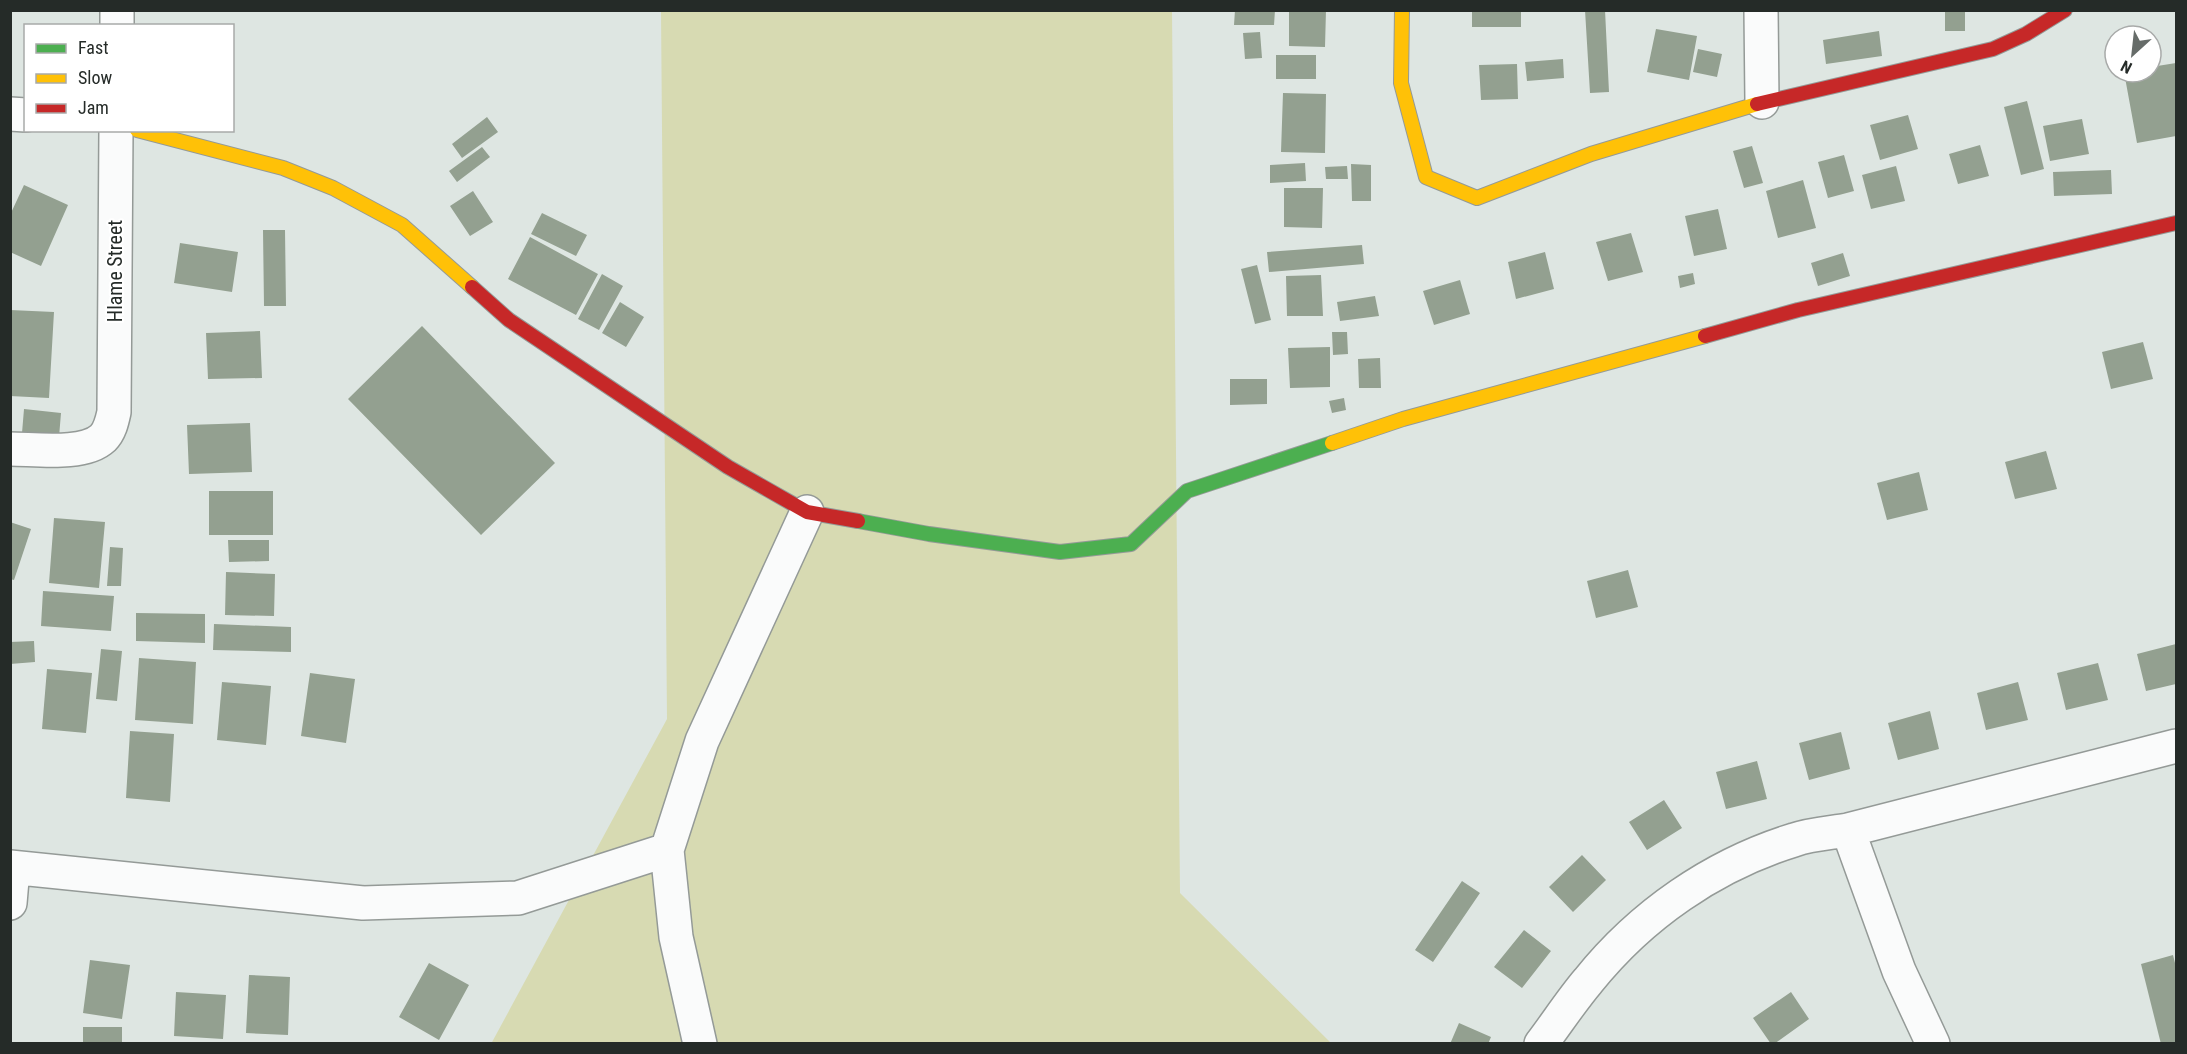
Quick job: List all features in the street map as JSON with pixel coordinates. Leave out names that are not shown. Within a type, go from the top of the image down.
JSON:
[{"type":"street","points":[[1402,10],[1401,83],[1426,177],[1477,198],[1591,154],[1762,102],[1993,49],[2026,34],[2065,10]]},
{"type":"street","points":[[1761,10],[1762,102]]},
{"type":"street","name":"Hlame Street","points":[[10,449],[74,450],[94,444],[103,438],[109,429],[114,412],[116,132]]},
{"type":"street","points":[[146,132],[283,168],[333,188],[402,225],[509,320],[728,467],[807,512],[929,534],[1060,552],[1131,544],[1187,490],[1403,419],[1798,310],[2176,223]]},
{"type":"street","points":[[699,1044],[676,937],[667,850],[702,741],[807,512]]},
{"type":"street","points":[[1541,1044],[1589,979],[1648,919],[1702,880],[1756,853],[1796,839],[1848,830],[2176,746]]},
{"type":"street","points":[[1848,830],[1899,971],[1933,1044]]},
{"type":"street","points":[[10,903],[12,867],[363,903],[518,898],[667,850]]},
{"type":"green space","points":[[661,11],[1172,11],[1180,893],[1331,1043],[491,1044],[667,719]]},
{"type":"building","points":[[1235,10],[1275,10],[1274,25],[1234,25]]},
{"type":"building","points":[[1289,10],[1326,10],[1325,47],[1289,46]]},
{"type":"building","points":[[1472,10],[1521,10],[1521,27],[1472,27]]},
{"type":"building","points":[[1585,10],[1605,10],[1609,92],[1590,93]]},
{"type":"building","points":[[1945,10],[1965,10],[1965,31],[1945,31]]},
{"type":"building","points":[[1656,29],[1697,36],[1689,80],[1647,72]]},
{"type":"building","points":[[1879,31],[1882,56],[1826,64],[1823,40]]},
{"type":"building","points":[[1260,32],[1262,58],[1245,59],[1243,33]]},
{"type":"building","points":[[1698,49],[1722,54],[1717,77],[1693,72]]},
{"type":"building","points":[[1276,55],[1316,55],[1316,79],[1276,79]]},
{"type":"building","points":[[1563,59],[1564,78],[1527,81],[1525,62]]},
{"type":"building","points":[[2176,63],[2176,136],[2137,143],[2126,84],[2163,84],[2163,65]]},
{"type":"building","points":[[1517,64],[1518,99],[1481,100],[1479,65]]},
{"type":"building","points":[[1283,93],[1326,94],[1325,153],[1281,152]]},
{"type":"building","points":[[2027,101],[2044,169],[2021,175],[2004,107]]},
{"type":"building","points":[[1908,115],[1918,149],[1880,160],[1870,125]]},
{"type":"building","points":[[487,117],[498,132],[462,158],[452,144]]},
{"type":"building","points":[[2082,119],[2089,154],[2050,161],[2043,126]]},
{"type":"building","points":[[1980,145],[1989,176],[1958,184],[1949,154]]},
{"type":"building","points":[[1752,146],[1763,183],[1744,188],[1733,151]]},
{"type":"building","points":[[482,147],[490,157],[457,182],[449,171]]},
{"type":"building","points":[[1844,155],[1854,191],[1828,198],[1818,162]]},
{"type":"building","points":[[1305,163],[1306,181],[1270,183],[1270,165]]},
{"type":"building","points":[[1351,164],[1371,165],[1371,201],[1352,201]]},
{"type":"building","points":[[1347,166],[1348,179],[1326,179],[1325,167]]},
{"type":"building","points":[[1896,166],[1905,201],[1871,209],[1862,175]]},
{"type":"building","points":[[2111,170],[2112,194],[2054,196],[2053,172]]},
{"type":"building","points":[[1803,180],[1816,228],[1778,238],[1766,191]]},
{"type":"building","points":[[24,185],[68,205],[41,266],[10,252],[10,215]]},
{"type":"building","points":[[1284,188],[1323,188],[1322,228],[1284,227]]},
{"type":"building","points":[[473,191],[493,222],[470,236],[450,206]]},
{"type":"building","points":[[1718,209],[1727,249],[1694,256],[1685,216]]},
{"type":"building","points":[[542,213],[587,235],[576,256],[531,234]]},
{"type":"building","points":[[263,230],[285,230],[286,306],[264,306]]},
{"type":"building","points":[[1631,233],[1643,272],[1608,281],[1596,242]]},
{"type":"building","points":[[530,237],[598,274],[576,315],[508,279]]},
{"type":"building","points":[[180,243],[238,252],[232,292],[174,283]]},
{"type":"building","points":[[1362,245],[1364,264],[1269,272],[1267,252]]},
{"type":"building","points":[[1545,252],[1554,289],[1516,299],[1508,262]]},
{"type":"building","points":[[1843,253],[1850,276],[1818,286],[1811,263]]},
{"type":"building","points":[[1257,265],[1271,320],[1255,324],[1241,269]]},
{"type":"building","points":[[1693,273],[1695,284],[1680,288],[1678,276]]},
{"type":"building","points":[[602,274],[623,286],[599,330],[578,319]]},
{"type":"building","points":[[1321,275],[1323,316],[1287,316],[1286,276]]},
{"type":"building","points":[[1460,280],[1470,314],[1434,325],[1423,291]]},
{"type":"building","points":[[1375,296],[1379,316],[1340,321],[1337,302]]},
{"type":"building","points":[[620,302],[644,317],[626,347],[602,333]]},
{"type":"building","points":[[10,310],[54,312],[49,398],[10,396]]},
{"type":"building","points":[[422,326],[555,463],[481,535],[348,399]]},
{"type":"building","points":[[260,331],[262,378],[208,379],[206,333]]},
{"type":"building","points":[[1332,332],[1347,332],[1348,354],[1333,355]]},
{"type":"building","points":[[2143,342],[2153,379],[2111,389],[2102,352]]},
{"type":"building","points":[[1330,347],[1330,387],[1290,388],[1288,348]]},
{"type":"building","points":[[1380,358],[1381,388],[1359,388],[1358,359]]},
{"type":"building","points":[[1230,379],[1267,379],[1267,404],[1230,405]]},
{"type":"building","points":[[1344,398],[1346,410],[1332,413],[1329,401]]},
{"type":"building","points":[[24,409],[61,413],[59,437],[22,433]]},
{"type":"building","points":[[250,423],[252,472],[189,474],[187,425]]},
{"type":"building","points":[[2046,451],[2057,489],[2015,499],[2005,462]]},
{"type":"building","points":[[1919,472],[1928,510],[1887,520],[1877,483]]},
{"type":"building","points":[[209,491],[273,491],[273,535],[209,535]]},
{"type":"building","points":[[54,518],[105,522],[99,588],[49,583]]},
{"type":"building","points":[[10,522],[31,529],[14,580],[10,579]]},
{"type":"building","points":[[228,540],[269,540],[269,561],[229,562]]},
{"type":"building","points":[[110,547],[123,548],[121,586],[107,586]]},
{"type":"building","points":[[1628,570],[1638,607],[1596,618],[1587,581]]},
{"type":"building","points":[[226,572],[275,574],[274,616],[225,615]]},
{"type":"building","points":[[43,591],[114,596],[111,631],[41,626]]},
{"type":"building","points":[[136,613],[205,614],[205,643],[136,641]]},
{"type":"building","points":[[214,624],[291,627],[291,652],[213,650]]},
{"type":"building","points":[[34,641],[35,662],[10,664],[10,642]]},
{"type":"building","points":[[2176,644],[2176,684],[2146,691],[2137,654]]},
{"type":"building","points":[[101,649],[122,651],[117,701],[96,699]]},
{"type":"building","points":[[139,658],[196,662],[193,724],[135,720]]},
{"type":"building","points":[[2098,663],[2108,700],[2066,710],[2057,673]]},
{"type":"building","points":[[47,669],[92,673],[86,733],[42,729]]},
{"type":"building","points":[[310,673],[355,679],[346,743],[301,736]]},
{"type":"building","points":[[222,682],[271,686],[266,745],[217,740]]},
{"type":"building","points":[[2018,682],[2028,720],[1986,730],[1977,693]]},
{"type":"building","points":[[1930,711],[1939,749],[1898,760],[1888,723]]},
{"type":"building","points":[[130,731],[174,734],[170,802],[126,798]]},
{"type":"building","points":[[1841,732],[1850,769],[1809,780],[1799,743]]},
{"type":"building","points":[[1757,761],[1767,799],[1726,809],[1716,772]]},
{"type":"building","points":[[1664,800],[1682,828],[1647,850],[1629,822]]},
{"type":"building","points":[[1582,855],[1606,880],[1573,912],[1549,887]]},
{"type":"building","points":[[1462,881],[1480,893],[1433,962],[1415,950]]},
{"type":"building","points":[[1524,930],[1551,951],[1522,988],[1494,967]]},
{"type":"building","points":[[2173,955],[2176,967],[2176,1044],[2161,1044],[2141,964]]},
{"type":"building","points":[[90,960],[130,965],[122,1019],[83,1013]]},
{"type":"building","points":[[429,963],[469,985],[439,1040],[399,1017]]},
{"type":"building","points":[[249,975],[290,977],[288,1035],[246,1033]]},
{"type":"building","points":[[176,992],[226,995],[223,1039],[174,1036]]},
{"type":"building","points":[[1791,992],[1809,1019],[1771,1044],[1753,1018]]},
{"type":"building","points":[[1459,1023],[1491,1037],[1488,1044],[1450,1044]]},
{"type":"building","points":[[83,1027],[122,1027],[122,1044],[83,1044]]},
{"type":"traffic: fast","points":[[858,521],[929,534],[1060,552],[1131,544],[1187,491],[1332,443]]},
{"type":"traffic: slow","points":[[1402,10],[1401,83],[1426,177],[1477,198],[1591,154],[1757,104]]},
{"type":"traffic: slow","points":[[145,132],[283,168],[333,188],[402,225],[472,287]]},
{"type":"traffic: slow","points":[[1332,443],[1403,419],[1705,336]]},
{"type":"traffic: jam","points":[[1757,104],[1993,49],[2026,34],[2065,10]]},
{"type":"traffic: jam","points":[[1705,336],[1798,310],[2176,223]]},
{"type":"traffic: jam","points":[[472,287],[509,320],[728,467],[807,512],[858,521]]}]
